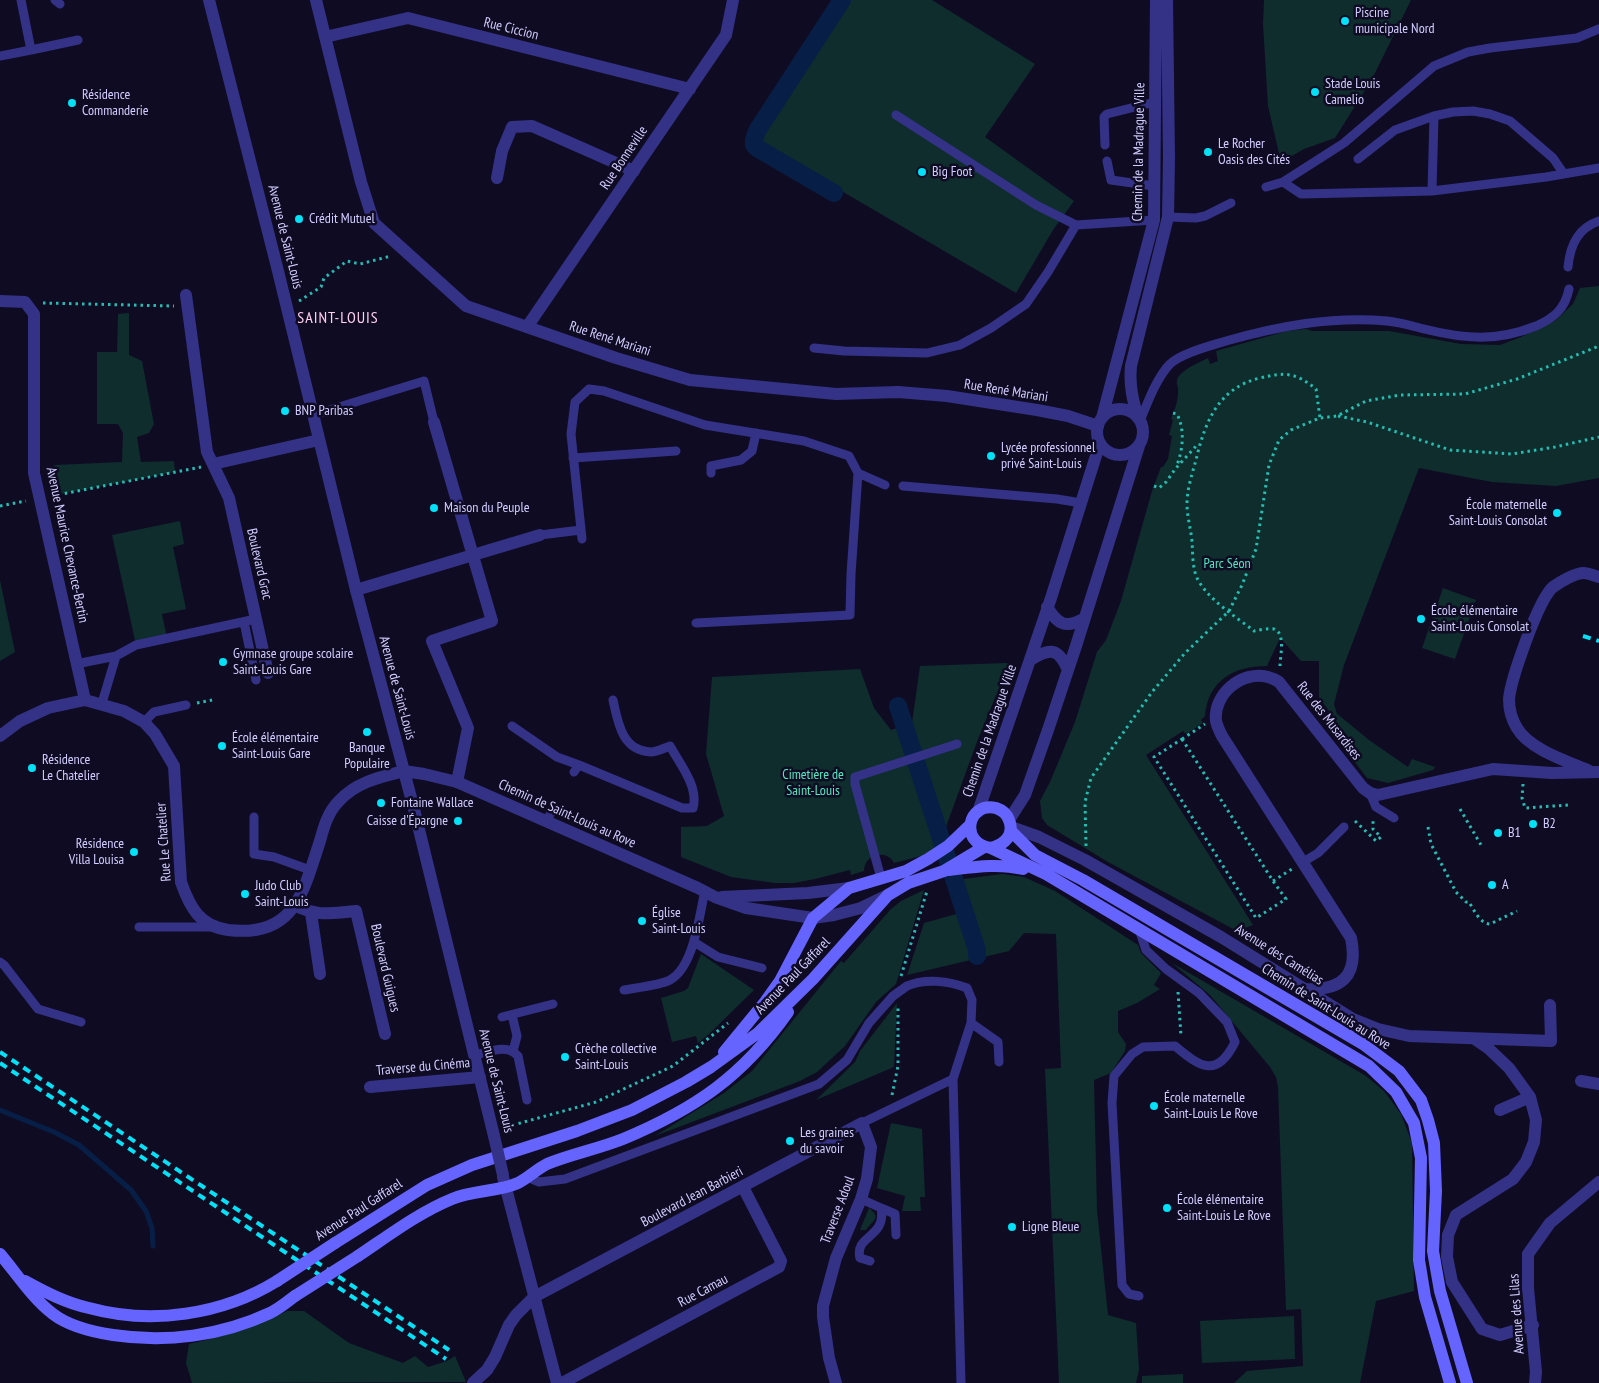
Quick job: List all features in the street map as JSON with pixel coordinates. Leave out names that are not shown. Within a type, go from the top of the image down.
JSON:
[{"type":"main road","name":"Chemin de Saint-Louis au Rove","points":[[849,888],[906,871],[948,846],[970,825],[972,818],[984,808],[992,807],[999,809],[1005,814],[1010,826],[1035,855],[1083,880],[1363,1044],[1400,1071],[1421,1100],[1434,1143],[1436,1191],[1433,1251],[1440,1291],[1467,1383]]},
{"type":"main road","points":[[970,825],[973,838],[987,848]]},
{"type":"main road","name":"Chemin de Saint-Louis au Rove","points":[[888,895],[908,883],[944,871],[987,848],[1004,843],[1010,826]]},
{"type":"main road","name":"Chemin de Saint-Louis au Rove","points":[[987,848],[1046,874],[1369,1066],[1396,1092],[1414,1123],[1421,1158],[1419,1260],[1425,1296],[1450,1383]]},
{"type":"main road","name":"Chemin de Saint-Louis au Rove","points":[[944,871],[986,866],[1012,866],[1046,874]]},
{"type":"main road","name":"Avenue Paul Gaffarel","points":[[711,1067],[780,982],[813,918],[849,888]]},
{"type":"main road","name":"Avenue Paul Gaffarel","points":[[0,1267],[53,1296],[88,1308],[127,1315],[153,1316],[189,1312],[220,1306],[248,1297],[277,1281],[427,1185],[472,1165],[577,1131],[632,1110],[711,1067],[758,1033],[813,979],[888,895]]},
{"type":"main road","points":[[19,1278],[43,1305],[64,1321],[95,1332],[136,1339],[171,1339],[206,1334],[244,1324],[271,1312],[438,1206],[504,1180],[519,1183],[546,1165],[622,1139],[672,1116],[711,1093],[754,1056],[773,1034],[813,979]]},
{"type":"main road","name":"Avenue Paul Gaffarel","points":[[0,1254],[19,1278]]},
{"type":"street","name":"Avenue de Saint-Louis","points":[[209,0],[356,590],[475,1055],[504,1180],[557,1383]]},
{"type":"street","name":"Rue René Mariani","points":[[316,0],[361,182],[374,223],[406,254],[466,306],[616,358],[690,380],[836,394],[898,392],[947,396],[1100,422]]},
{"type":"street","name":"Rue Bonneville","points":[[526,327],[726,35],[733,0]]},
{"type":"street","name":"Chemin de la Madrague Ville","points":[[1100,422],[1154,220],[1156,0]]},
{"type":"street","name":"Chemin de la Madrague Ville","points":[[1139,420],[1129,379],[1168,217],[1167,0]]},
{"type":"street","name":"Rue Ciccion","points":[[325,37],[408,18],[690,89]]},
{"type":"street","points":[[497,178],[502,151],[512,127],[526,126],[532,126],[634,170]]},
{"type":"street","points":[[0,301],[25,302]]},
{"type":"street","name":"Boulevard Grac","points":[[187,301],[207,452],[229,498],[250,621],[268,673]]},
{"type":"street","name":"Avenue Maurice Chevance-Bertin","points":[[25,302],[34,314],[34,473],[85,700]]},
{"type":"street","points":[[1010,826],[1025,795],[1068,670],[1143,434],[1139,420],[1127,410],[1107,413],[1100,422],[1097,434],[1104,449],[1118,455],[1133,451],[1138,446]]},
{"type":"street","points":[[434,422],[492,621],[432,641],[468,728],[457,782]]},
{"type":"street","points":[[213,464],[320,440]]},
{"type":"street","name":"Chemin de la Madrague Ville","points":[[978,812],[1030,660],[1100,443]]},
{"type":"street","points":[[356,590],[540,535]]},
{"type":"street","points":[[1595,772],[1552,754],[1525,739],[1512,717],[1509,701],[1512,680],[1542,601],[1553,588],[1566,580],[1583,573],[1599,576]]},
{"type":"street","points":[[1047,607],[1054,619],[1065,624],[1076,623],[1085,618]]},
{"type":"street","name":"Chemin de la Madrague Ville","points":[[1030,660],[1042,653],[1057,652],[1063,658],[1068,670]]},
{"type":"street","name":"Rue des Musardises","points":[[1217,717],[1219,702],[1225,691],[1234,684],[1254,677],[1267,677],[1279,682],[1363,788],[1370,793]]},
{"type":"street","name":"Rue Le Chatelier","points":[[0,736],[20,721],[48,708],[85,700],[102,703],[124,711],[144,722],[156,734],[174,766],[181,882],[185,894],[197,914],[212,927]]},
{"type":"street","points":[[1217,717],[1216,722],[1222,736],[1351,938],[1353,954],[1346,977],[1329,988],[1320,990],[1304,989]]},
{"type":"street","points":[[1370,793],[1378,794],[1492,769],[1595,772]]},
{"type":"street","points":[[212,927],[256,931],[280,921],[296,906],[330,812],[339,800],[350,790],[375,779],[404,772]]},
{"type":"street","name":"Chemin de Saint-Louis au Rove","points":[[404,772],[424,774],[457,782],[710,894],[746,908],[813,918],[861,908],[888,895]]},
{"type":"street","name":"Avenue des Camélias","points":[[1010,826],[1039,837],[1085,860],[1222,937],[1353,1019],[1378,1029],[1409,1036],[1550,1041],[1550,1005]]},
{"type":"street","name":"Chemin de Saint-Louis au Rove","points":[[710,894],[808,893],[849,888]]},
{"type":"street","name":"Boulevard Guigues","points":[[296,906],[311,913],[321,914],[356,911],[385,1034]]},
{"type":"street","points":[[311,913],[320,974]]},
{"type":"street","points":[[1475,1039],[1488,1048],[1509,1068],[1530,1097],[1536,1120],[1534,1142],[1526,1162],[1513,1178],[1456,1215],[1448,1235],[1447,1257],[1452,1282],[1482,1329],[1500,1335],[1533,1325]]},
{"type":"street","name":"Traverse du Cinéma","points":[[370,1087],[480,1077]]},
{"type":"street","points":[[1581,1081],[1599,1084]]},
{"type":"street","points":[[1500,1110],[1530,1097]]},
{"type":"street","name":"Boulevard Jean Barbieri","points":[[472,1383],[487,1370],[509,1325],[534,1297],[862,1123]]},
{"type":"street","name":"Traverse Adoul","points":[[836,1383],[829,1358],[823,1306],[836,1258],[861,1199],[867,1179],[872,1147],[862,1123]]},
{"type":"street","name":"Avenue des Lilas","points":[[1535,1383],[1533,1325],[1528,1288],[1528,1254],[1550,1223],[1599,1182]]},
{"type":"street","name":"Rue Camau","points":[[562,1383],[779,1267],[781,1261],[743,1187]]},
{"type":"lane","points":[[21,0],[31,50]]},
{"type":"lane","points":[[1266,187],[1283,182],[1344,143],[1434,66],[1468,52],[1577,38],[1599,29]]},
{"type":"lane","points":[[0,56],[78,40]]},
{"type":"lane","points":[[1105,145],[1104,117],[1107,114],[1155,102]]},
{"type":"lane","points":[[1358,159],[1395,130],[1434,116],[1453,112],[1473,111],[1490,114],[1510,121],[1553,158],[1564,174]]},
{"type":"lane","points":[[896,115],[1036,204],[1076,225],[1154,220]]},
{"type":"lane","points":[[1432,191],[1434,116]]},
{"type":"lane","points":[[1107,161],[1112,180],[1154,186]]},
{"type":"lane","points":[[1283,182],[1301,194],[1432,191],[1599,168]]},
{"type":"lane","points":[[1168,217],[1196,218],[1205,216],[1231,203]]},
{"type":"lane","points":[[1568,267],[1574,240],[1589,224],[1599,221]]},
{"type":"lane","points":[[814,348],[844,351],[927,353],[960,345],[1026,304],[1076,225]]},
{"type":"lane","points":[[1139,420],[1161,377],[1171,364],[1205,347],[1269,329],[1318,321],[1389,321],[1466,338],[1497,337],[1517,333],[1558,314],[1564,306],[1569,289]]},
{"type":"lane","points":[[313,415],[424,382],[434,422]]},
{"type":"lane","points":[[540,535],[582,534],[571,434],[575,402],[589,389],[604,391],[705,424],[804,441],[849,456],[858,473],[850,615],[696,622]]},
{"type":"lane","points":[[711,473],[711,466],[741,460],[752,451],[756,433]]},
{"type":"lane","points":[[573,458],[676,451]]},
{"type":"lane","points":[[858,473],[885,485]]},
{"type":"lane","points":[[903,486],[1057,499],[1081,503]]},
{"type":"lane","points":[[76,664],[116,656],[136,645],[250,621],[256,680]]},
{"type":"lane","points":[[102,703],[116,656]]},
{"type":"lane","points":[[512,726],[557,758],[577,769],[682,808],[693,808],[694,792],[684,769],[670,746],[652,752],[635,749],[621,732],[613,700]]},
{"type":"lane","points":[[144,722],[154,712],[186,705]]},
{"type":"lane","points":[[881,878],[855,784],[855,777],[957,744]]},
{"type":"lane","points":[[1370,793],[1376,808],[1394,818]]},
{"type":"lane","points":[[546,821],[554,808]]},
{"type":"lane","points":[[254,817],[254,854],[274,857],[310,870]]},
{"type":"lane","points":[[1303,862],[1318,853],[1344,827]]},
{"type":"lane","points":[[624,990],[669,981],[680,972],[694,942],[710,894]]},
{"type":"lane","points":[[139,926],[212,927]]},
{"type":"lane","points":[[1139,929],[1146,950],[1166,969],[1199,993],[1227,1022],[1234,1042],[1222,1062],[1211,1067],[1191,1060],[1175,1046],[1143,1047],[1132,1054],[1114,1076],[1112,1103],[1122,1285],[1129,1294],[1139,1296]]},
{"type":"lane","points":[[694,942],[718,957],[762,968]]},
{"type":"lane","points":[[0,962],[38,1009],[82,1022]]},
{"type":"lane","points":[[526,1177],[539,1182],[565,1179],[819,1084],[847,1060],[869,1023],[896,998],[903,984],[918,981],[955,983],[967,988],[972,1000],[971,1023],[953,1079],[961,1383]]},
{"type":"lane","points":[[502,1017],[553,1004]]},
{"type":"lane","points":[[512,1015],[518,1036],[513,1051]]},
{"type":"lane","points":[[971,1023],[998,1042],[1000,1062]]},
{"type":"lane","points":[[475,1055],[506,1048],[513,1051],[518,1056],[527,1100]]},
{"type":"lane","points":[[862,1123],[953,1079]]},
{"type":"lane","points":[[861,1199],[895,1214],[896,1235]]},
{"type":"lane","points":[[870,1261],[860,1258],[859,1254],[862,1242],[879,1228],[883,1218],[881,1208]]},
{"type":"path","points":[[305,298],[321,287],[324,278],[347,262],[360,264],[406,254]]},
{"type":"path","points":[[25,302],[187,301]]},
{"type":"path","points":[[318,313],[323,322]]},
{"type":"path","points":[[1337,416],[1366,401],[1400,395],[1465,394],[1518,379],[1599,346]]},
{"type":"path","points":[[1279,682],[1281,640],[1278,632],[1272,629],[1254,631],[1207,593],[1197,578],[1192,558],[1187,503],[1190,475],[1199,443],[1213,412],[1229,392],[1254,379],[1280,373],[1302,378],[1316,389],[1320,418]]},
{"type":"path","points":[[1173,413],[1177,414],[1181,422],[1182,450],[1176,468]]},
{"type":"path","points":[[1085,860],[1085,802],[1091,778],[1152,692],[1185,653],[1229,611],[1256,550],[1269,465],[1279,440],[1291,430],[1320,418],[1337,416],[1367,422],[1450,450],[1512,454],[1599,437]]},
{"type":"path","points":[[1154,486],[1159,488],[1166,482],[1199,443]]},
{"type":"path","points":[[0,506],[213,464]]},
{"type":"path","points":[[1182,739],[1273,882],[1286,899],[1279,906],[1256,918],[1154,757],[1182,739],[1217,717]]},
{"type":"path","points":[[1523,771],[1522,798],[1525,808],[1568,805]]},
{"type":"path","points":[[1460,809],[1481,845]]},
{"type":"path","points":[[1344,827],[1354,821],[1376,841],[1380,837],[1372,828]]},
{"type":"path","points":[[1428,827],[1431,844],[1456,892],[1468,902],[1482,922],[1490,924],[1517,911]]},
{"type":"path","points":[[1273,882],[1303,862]]},
{"type":"path","points":[[903,984],[929,887]]},
{"type":"path","points":[[888,1110],[898,1066],[896,998]]},
{"type":"path","points":[[1179,1009],[1180,1023]]},
{"type":"path","points":[[493,1133],[596,1102],[673,1066],[732,1019]]},
{"type":"green space","name":"Big Foot","points":[[850,0],[932,0],[1035,64],[985,137],[1074,201],[1053,230],[1016,293],[756,141],[795,78]]},
{"type":"green space","name":"Stade Louis Camelio","points":[[1264,0],[1411,0],[1372,79],[1335,138],[1304,149],[1281,162],[1268,106],[1263,24]]},
{"type":"green space","name":"Parc Séon","points":[[1599,286],[1599,478],[1556,486],[1492,482],[1419,468],[1344,665],[1334,704],[1337,714],[1369,740],[1408,767],[1412,759],[1435,767],[1433,770],[1388,783],[1367,778],[1326,724],[1334,718],[1319,697],[1319,661],[1301,661],[1282,640],[1279,640],[1267,666],[1243,669],[1224,678],[1217,685],[1211,693],[1205,716],[1201,720],[1203,723],[1186,734],[1183,731],[1146,755],[1253,925],[1237,931],[1108,862],[1047,825],[1042,818],[1040,801],[1075,722],[1097,652],[1106,640],[1121,601],[1152,491],[1161,467],[1163,467],[1168,459],[1172,436],[1169,435],[1173,420],[1171,419],[1178,396],[1178,377],[1181,374],[1208,358],[1210,364],[1218,361],[1216,351],[1287,331],[1306,329],[1312,331],[1389,331],[1461,344],[1500,345],[1556,320],[1573,304],[1580,288]]},
{"type":"green space","points":[[129,313],[129,355],[142,361],[154,424],[149,433],[137,437],[141,462],[174,461],[175,472],[61,494],[54,465],[122,462],[123,433],[118,424],[97,424],[97,352],[117,352],[118,314]]},
{"type":"green space","points":[[180,521],[184,544],[173,547],[186,609],[162,614],[167,638],[136,645],[112,535]]},
{"type":"green space","points":[[0,580],[15,652],[0,661]]},
{"type":"green space","points":[[1443,588],[1476,600],[1455,659],[1422,648]]},
{"type":"green space","name":"Cimetière de Saint-Louis","points":[[1009,664],[978,739],[943,835],[934,849],[921,856],[894,863],[886,856],[876,855],[865,865],[864,871],[851,875],[850,870],[794,883],[775,883],[731,877],[681,857],[681,827],[707,826],[724,816],[706,754],[712,677],[860,669],[874,708],[891,730],[912,723],[920,666]]},
{"type":"green space","points":[[1002,874],[1024,877],[1055,891],[1138,945],[1141,953],[1161,973],[1154,985],[1160,989],[1137,1003],[1118,1011],[1118,1032],[1126,1044],[1125,1051],[1111,1073],[1094,1080],[1097,1210],[1108,1315],[1136,1323],[1139,1370],[1136,1383],[1059,1383],[1045,1069],[1061,1068],[1056,934],[1024,933],[1009,951],[907,975],[924,923],[967,911],[957,880]]},
{"type":"green space","points":[[924,890],[896,984],[876,1002],[845,1046],[817,1072],[800,1081],[655,1136],[724,1093],[752,1071],[841,961],[844,963],[890,910],[901,901]]},
{"type":"green space","points":[[701,954],[754,990],[698,1043],[696,1036],[672,1042],[661,998],[688,988]]},
{"type":"green space","points":[[1172,963],[1366,1076],[1384,1091],[1401,1114],[1412,1143],[1414,1291],[1376,1301],[1360,1383],[1234,1383],[1247,1371],[1303,1366],[1301,1309],[1286,1310],[1278,1087],[1276,1077],[1270,1067],[1210,995]]},
{"type":"green space","points":[[897,1003],[894,1067],[816,1100],[855,1062],[860,1051]]},
{"type":"green space","points":[[891,1123],[922,1129],[925,1197],[920,1197],[921,1211],[902,1211],[905,1196],[877,1188]]},
{"type":"green space","points":[[869,1208],[876,1217],[875,1220],[866,1230],[860,1230]]},
{"type":"green space","points":[[287,1311],[304,1311],[349,1343],[403,1363],[415,1356],[428,1367],[447,1361],[455,1356],[466,1382],[192,1383],[186,1363],[189,1344],[215,1338],[263,1322]]},
{"type":"green space","points":[[1294,1316],[1295,1359],[1202,1363],[1200,1321]]},
{"type":"green space","points":[[1183,1374],[1183,1383],[1142,1383],[1142,1376]]},
{"type":"waterway","points":[[834,193],[757,148],[754,145],[754,140],[757,131],[842,0]]},
{"type":"waterway","points":[[898,706],[977,950],[977,956]]},
{"type":"waterway","points":[[0,1110],[54,1132],[79,1145],[131,1190],[146,1211],[152,1228],[153,1246]]},
{"type":"railway","points":[[1583,636],[1599,641]]},
{"type":"railway","points":[[0,1052],[449,1350]]},
{"type":"railway","points":[[0,1063],[446,1359]]},
{"type":"place","name":"Piscine municipale Nord","points":[[1345,21]]},
{"type":"place","name":"Stade Louis Camelio","points":[[1315,92]]},
{"type":"place","name":"Résidence Commanderie","points":[[72,103]]},
{"type":"place","name":"Le Rocher Oasis des Cités","points":[[1208,152]]},
{"type":"place","name":"Big Foot","points":[[922,172]]},
{"type":"place","name":"Crédit Mutuel","points":[[299,219]]},
{"type":"place","name":"BNP Paribas","points":[[285,411]]},
{"type":"place","name":"Lycée professionnel privé Saint-Louis","points":[[991,456]]},
{"type":"place","name":"Maison du Peuple","points":[[434,508]]},
{"type":"place","name":"École maternelle Saint-Louis Consolat","points":[[1557,513]]},
{"type":"place","name":"École élémentaire Saint-Louis Consolat","points":[[1421,619]]},
{"type":"place","name":"Gymnase groupe scolaire Saint-Louis Gare","points":[[223,662]]},
{"type":"place","name":"Banque Populaire","points":[[367,732]]},
{"type":"place","name":"École élémentaire Saint-Louis Gare","points":[[222,746]]},
{"type":"place","name":"Résidence Le Chatelier","points":[[32,768]]},
{"type":"place","name":"Fontaine Wallace","points":[[381,803]]},
{"type":"place","name":"Caisse d'Épargne","points":[[458,821]]},
{"type":"place","name":"B2","points":[[1533,824]]},
{"type":"place","name":"B1","points":[[1498,833]]},
{"type":"place","name":"Résidence Villa Louisa","points":[[134,852]]},
{"type":"place","name":"A","points":[[1492,885]]},
{"type":"place","name":"Judo Club Saint-Louis","points":[[245,894]]},
{"type":"place","name":"Église Saint-Louis","points":[[642,921]]},
{"type":"place","name":"Crèche collective Saint-Louis","points":[[565,1057]]},
{"type":"place","name":"École maternelle Saint-Louis Le Rove","points":[[1154,1106]]},
{"type":"place","name":"Les graines du savoir","points":[[790,1141]]},
{"type":"place","name":"École élémentaire Saint-Louis Le Rove","points":[[1167,1208]]},
{"type":"place","name":"Ligne Bleue","points":[[1012,1227]]},
{"type":"district","name":"SAINT-LOUIS","points":[[338,318]]}]
